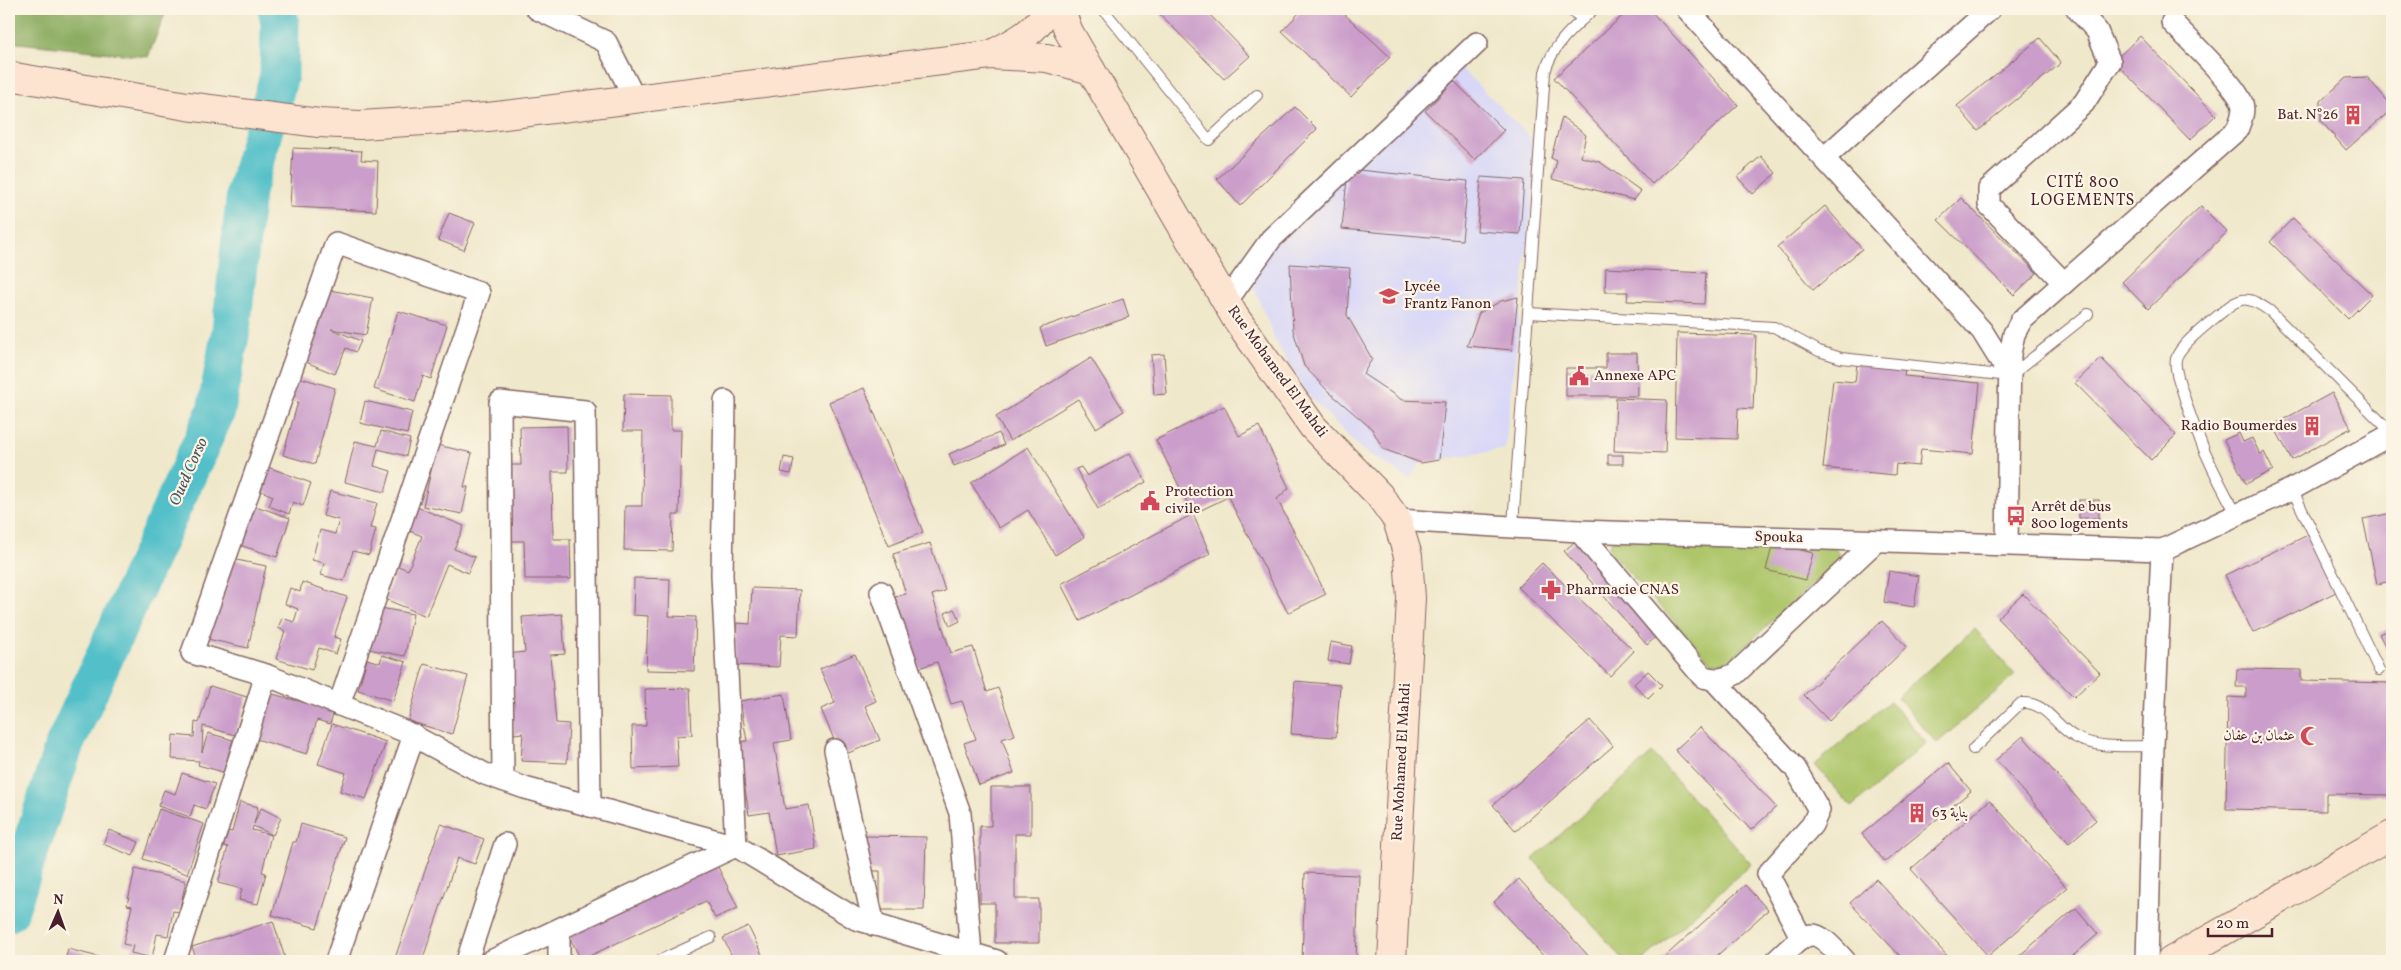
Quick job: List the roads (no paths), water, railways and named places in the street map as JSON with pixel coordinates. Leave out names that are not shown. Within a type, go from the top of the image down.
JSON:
[{"type":"street","points":[[537,9],[606,42],[635,99]]},
{"type":"street","points":[[990,56],[1019,40],[1040,22],[1047,9]]},
{"type":"street","name":"Rue Mohamed El Mahdi","points":[[1060,9],[1069,32],[1226,302],[1313,426],[1379,495],[1397,520],[1408,556],[1411,598],[1392,961]]},
{"type":"street","points":[[1687,9],[1982,331],[2010,376]]},
{"type":"street","points":[[1824,158],[1990,9]]},
{"type":"street","points":[[2064,283],[1989,205],[1989,189],[2084,103],[2110,62],[2097,31],[2077,9]]},
{"type":"street","points":[[2008,544],[2010,354],[2017,328],[2021,321],[2237,130],[2242,118],[2243,104],[2235,91],[2172,22]]},
{"type":"street","points":[[1226,302],[1271,239],[1477,43]]},
{"type":"street","points":[[9,76],[187,106],[319,123],[360,125],[488,117],[990,56],[1047,58],[1091,70]]},
{"type":"street","points":[[339,706],[479,293],[336,243],[192,653],[266,675],[339,706],[414,735],[485,774],[590,806],[736,846],[856,919],[997,961]]},
{"type":"street","points":[[725,401],[722,575],[736,846]]},
{"type":"street","points":[[503,780],[500,402],[585,411],[590,806]]},
{"type":"street","points":[[2147,961],[2152,746],[2162,550],[2292,489],[2392,434]]},
{"type":"street","name":"Spouka","points":[[1397,520],[1580,530],[2162,550]]},
{"type":"street","points":[[1580,530],[1703,677],[1714,680],[1725,679],[1735,674],[1876,541]]},
{"type":"street","points":[[881,592],[960,813],[971,954]]},
{"type":"street","points":[[176,961],[266,675]]},
{"type":"street","points":[[1714,680],[1795,768],[1819,810],[1812,825],[1768,874],[1801,937]]},
{"type":"street","points":[[336,961],[414,735]]},
{"type":"street","points":[[835,750],[874,925]]},
{"type":"street","points":[[2171,961],[2392,835]]},
{"type":"street","points":[[467,961],[505,844]]},
{"type":"street","points":[[492,961],[736,846]]},
{"type":"street","points":[[559,930],[559,961]]},
{"type":"street","points":[[1776,961],[1801,937],[1815,935],[1826,940],[1845,961]]},
{"type":"lane","points":[[1103,9],[1209,140],[1257,95]]},
{"type":"lane","points":[[1569,9],[1583,19]]},
{"type":"lane","points":[[1513,525],[1545,72],[1550,56],[1570,30],[1594,9]]},
{"type":"lane","points":[[2236,515],[2212,471],[2191,421],[2180,382],[2176,359],[2182,348],[2234,301],[2254,299],[2270,311],[2392,434]]},
{"type":"lane","points":[[1528,313],[1774,327],[1819,351],[1841,358],[2010,376],[2088,314]]},
{"type":"lane","points":[[2292,489],[2379,670]]},
{"type":"lane","points":[[1973,749],[2021,703],[2031,702],[2040,706],[2074,736],[2084,740],[2099,745],[2152,746]]},
{"type":"lane","points":[[658,961],[711,937]]},
{"type":"waterway","name":"Oued Corso","points":[[9,912],[64,746],[216,411],[231,330],[246,192],[279,76],[280,23],[277,9]]},
{"type":"place","name":"Bat. N°26","points":[[2353,115]]},
{"type":"place","name":"Lycée Frantz Fanon","points":[[1389,296]]},
{"type":"place","name":"Annexe APC","points":[[1579,376]]},
{"type":"place","name":"Radio Boumerdes","points":[[2312,426]]},
{"type":"place","name":"Protection civile","points":[[1150,501]]},
{"type":"place","name":"Arrêt de bus 800 logements","points":[[2016,516]]},
{"type":"place","name":"Pharmacie CNAS","points":[[1551,590]]},
{"type":"place","name":"عثمان بن عفان","points":[[2310,736]]},
{"type":"place","name":"بناية 63","points":[[1917,813]]},
{"type":"district","name":"CITÉ 800 LOGEMENTS","points":[[2083,192]]}]
